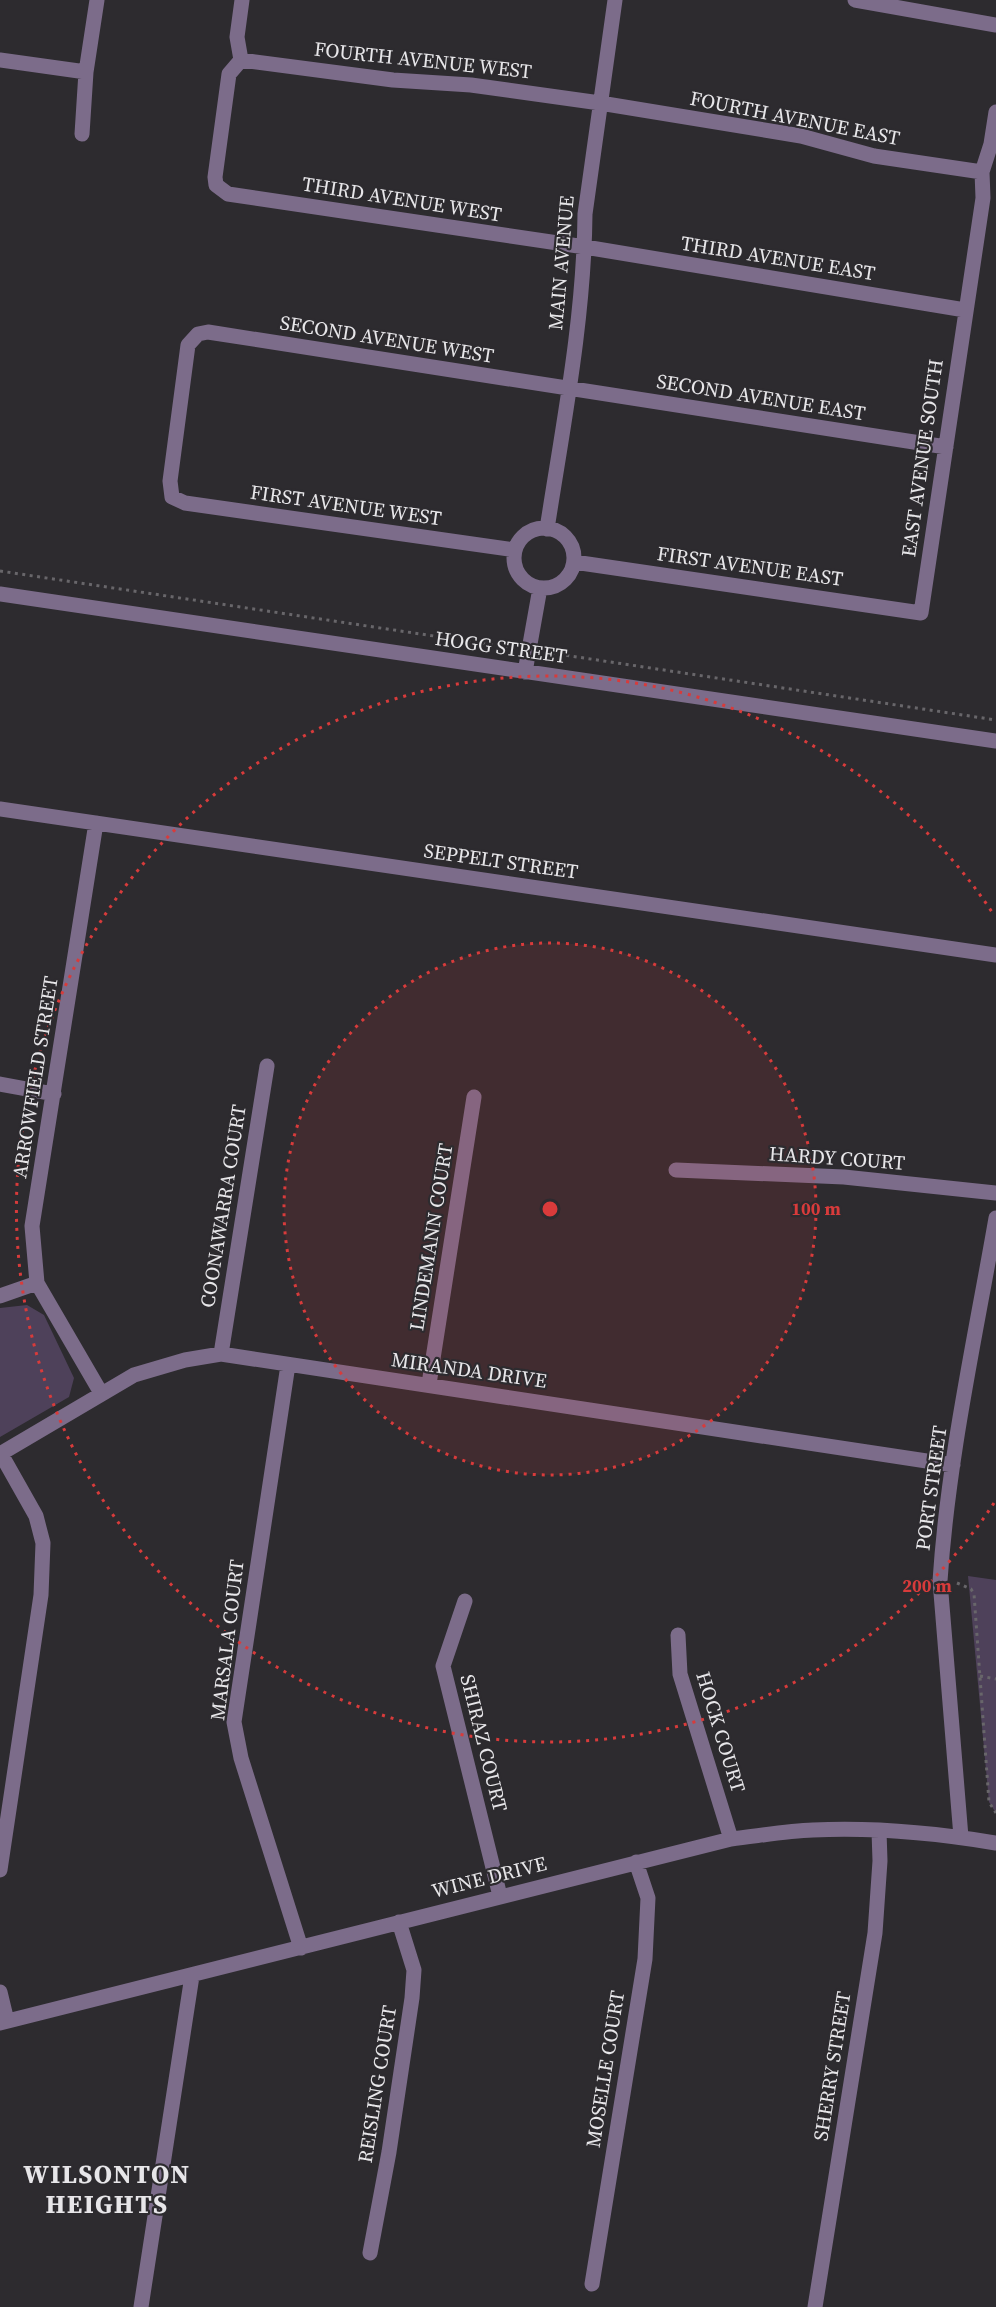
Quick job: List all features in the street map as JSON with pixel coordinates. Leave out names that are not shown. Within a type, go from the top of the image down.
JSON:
[{"type":"street","points":[[82,134],[86,72],[97,0]]},
{"type":"street","points":[[240,60],[237,37],[242,0]]},
{"type":"street","name":"MAIN AVENUE","points":[[546,529],[569,388],[585,247],[585,214],[615,0]]},
{"type":"street","points":[[855,0],[996,25]]},
{"type":"street","points":[[0,60],[86,72]]},
{"type":"street","name":"FOURTH AVENUE WEST","points":[[240,60],[393,80],[471,84],[600,103]]},
{"type":"street","name":"THIRD AVENUE WEST","points":[[240,60],[229,74],[215,177],[216,185],[228,194],[585,247]]},
{"type":"street","name":"FOURTH AVENUE EAST","points":[[600,103],[801,136],[874,156],[982,172]]},
{"type":"street","name":"EAST AVENUE SOUTH","points":[[921,612],[983,198],[982,172],[991,144],[996,112]]},
{"type":"street","name":"THIRD AVENUE EAST","points":[[585,247],[965,310]]},
{"type":"street","name":"SECOND AVENUE WEST","points":[[172,497],[170,482],[188,345],[198,334],[208,332],[569,388]]},
{"type":"street","name":"SECOND AVENUE EAST","points":[[569,388],[946,447]]},
{"type":"street","name":"FIRST AVENUE WEST","points":[[172,497],[185,503],[515,550]]},
{"type":"street","points":[[536,530],[554,530],[572,546],[574,562],[566,579],[550,588],[540,588],[525,581],[519,575],[515,567],[515,550],[527,534],[536,530]]},
{"type":"street","name":"FIRST AVENUE EAST","points":[[574,562],[921,612]]},
{"type":"street","points":[[525,672],[540,588]]},
{"type":"street","name":"HOGG STREET","points":[[0,594],[996,741]]},
{"type":"street","name":"SEPPELT STREET","points":[[0,809],[996,955]]},
{"type":"street","name":"ARROWFIELD STREET","points":[[96,823],[32,1226],[37,1283],[101,1393]]},
{"type":"street","name":"COONAWARRA COURT","points":[[220,1354],[267,1066]]},
{"type":"street","points":[[0,1084],[54,1094]]},
{"type":"street","name":"LINDEMANN COURT","points":[[429,1384],[474,1097]]},
{"type":"street","name":"HARDY COURT","points":[[676,1170],[844,1177],[996,1193]]},
{"type":"street","name":"PORT STREET","points":[[961,1837],[940,1581],[953,1465],[996,1218]]},
{"type":"street","points":[[0,1296],[37,1283]]},
{"type":"street","name":"MIRANDA DRIVE","points":[[0,1454],[135,1375],[185,1360],[220,1354],[953,1465]]},
{"type":"street","name":"MARSALA COURT","points":[[288,1365],[234,1722],[241,1758],[301,1948]]},
{"type":"street","points":[[0,1454],[36,1516],[44,1543],[41,1595],[2,1833],[0,1870]]},
{"type":"street","name":"SHIRAZ COURT","points":[[465,1602],[443,1666],[500,1896]]},
{"type":"street","name":"HOCK COURT","points":[[678,1635],[680,1674],[731,1839]]},
{"type":"street","name":"WINE DRIVE","points":[[4,2022],[731,1839],[812,1830],[879,1830],[961,1837],[996,1843]]},
{"type":"street","name":"SHERRY STREET","points":[[815,2307],[875,1933],[880,1861],[879,1830]]},
{"type":"street","name":"MOSELLE COURT","points":[[592,2284],[645,1959],[648,1898],[636,1862]]},
{"type":"street","name":"REISLING COURT","points":[[370,2253],[389,2152],[412,1998],[414,1970],[399,1922]]},
{"type":"street","points":[[141,2307],[192,1976]]},
{"type":"street","points":[[0,1992],[4,2022]]},
{"type":"path","points":[[0,571],[996,720]]},
{"type":"path","points":[[940,1581],[964,1584],[971,1588],[974,1594],[989,1802],[996,1813]]},
{"type":"path","points":[[980,1676],[996,1679]]},
{"type":"shaded area","points":[[27,1305],[44,1315],[74,1378],[69,1397],[0,1437],[0,1308]]},
{"type":"shaded area","points":[[968,1576],[996,1580],[996,1813],[989,1802]]},
{"type":"district","name":"WILSONTON HEIGHTS","points":[[107,2189]]}]
